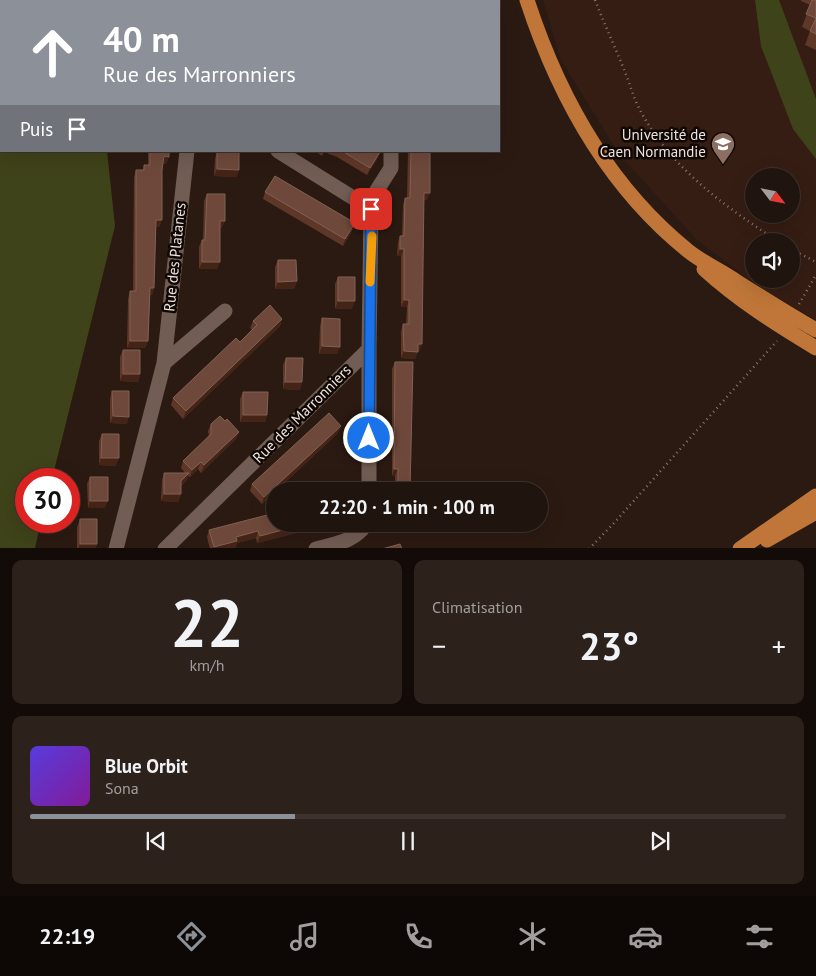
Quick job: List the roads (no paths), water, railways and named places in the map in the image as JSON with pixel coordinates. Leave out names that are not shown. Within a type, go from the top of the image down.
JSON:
[{"type":"main road","points":[[527,0],[540,41],[557,80],[583,129],[611,170],[658,225],[688,251],[788,323],[816,348]]},
{"type":"main road","points":[[788,323],[816,330]]},
{"type":"main road","points":[[740,548],[816,496]]},
{"type":"main road","points":[[753,548],[816,512]]},
{"type":"street","name":"Rue des Platanes","points":[[116,548],[164,364],[187,152]]},
{"type":"street","points":[[280,152],[366,206],[372,213],[369,482]]},
{"type":"street","points":[[366,206],[391,168],[391,152]]},
{"type":"street","points":[[164,364],[225,311]]},
{"type":"street","name":"Rue des Marronniers","points":[[165,548],[369,349]]},
{"type":"street","points":[[316,548],[344,541],[360,532]]},
{"type":"place","name":"Université de Caen Normandie","points":[[723,165]]}]
